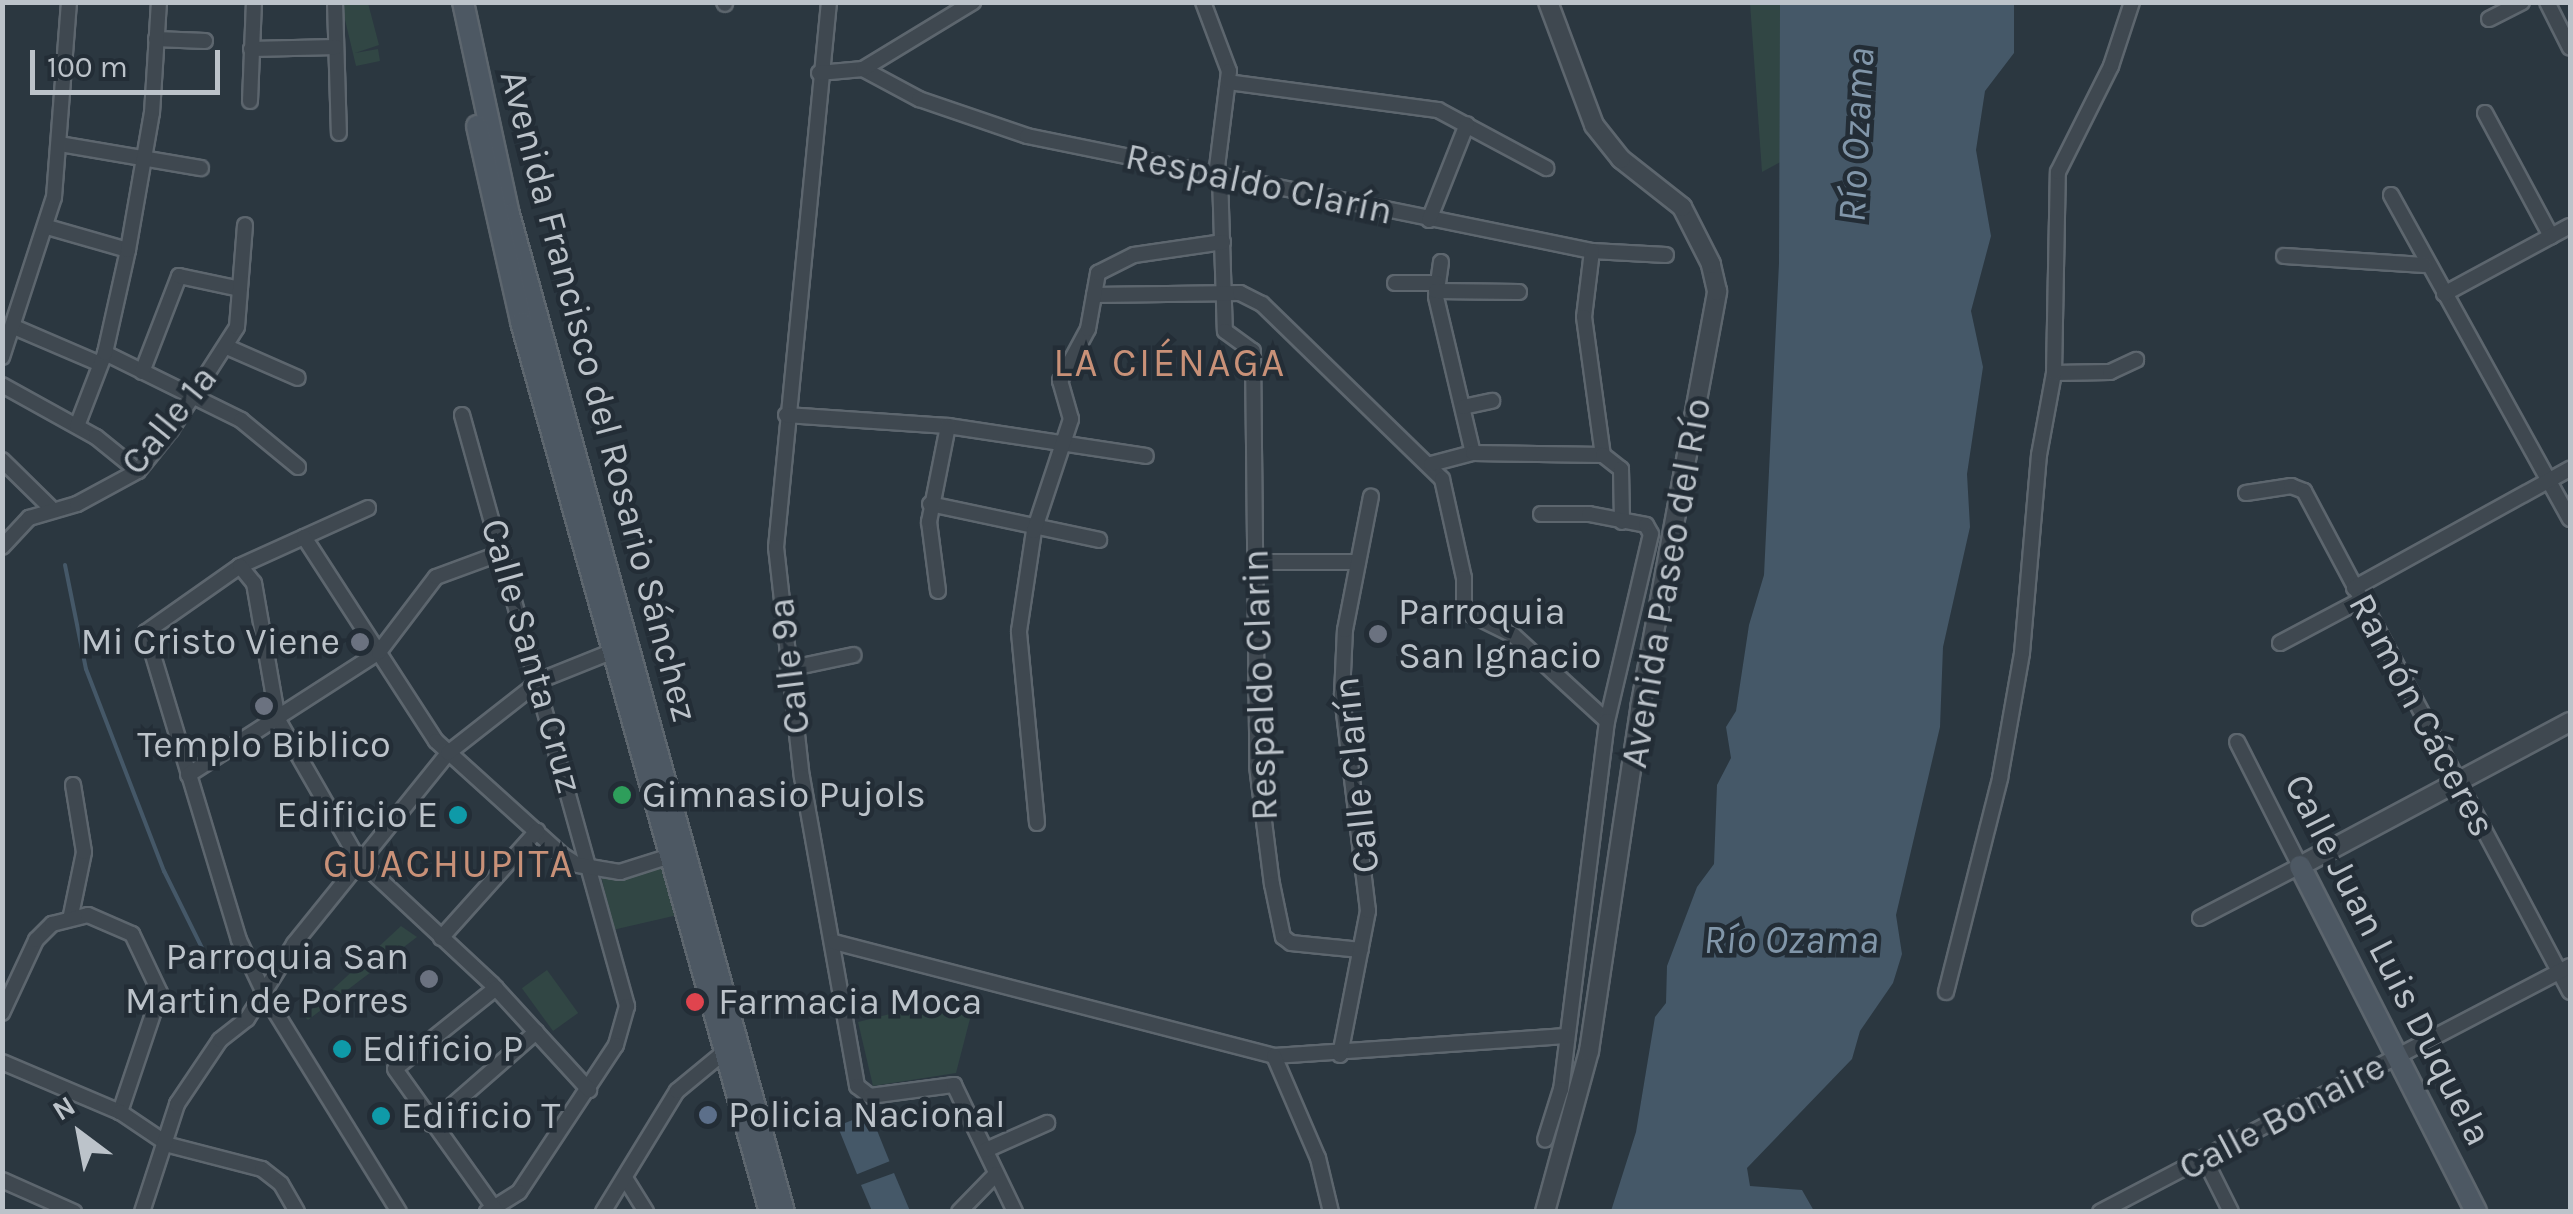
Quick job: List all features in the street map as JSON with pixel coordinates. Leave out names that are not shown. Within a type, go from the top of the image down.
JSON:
[{"type":"main road","name":"Avenida Francisco del Rosario Sánchez","points":[[450,2],[482,115]]},
{"type":"main road","name":"Avenida Francisco del Rosario Sánchez","points":[[463,2],[503,216],[770,1212]]},
{"type":"main road","name":"Avenida Francisco del Rosario Sánchez","points":[[619,649],[668,857],[727,1050],[784,1212]]},
{"type":"main road","name":"Calle Juan Luis Duquela","points":[[2300,866],[2476,1212]]},
{"type":"street","points":[[2,357],[10,320],[46,227],[60,144],[69,2]]},
{"type":"street","points":[[77,426],[101,358],[128,250],[159,2]]},
{"type":"street","points":[[250,102],[254,2]]},
{"type":"street","points":[[335,2],[338,133]]},
{"type":"street","name":"Calle 9a","points":[[829,2],[819,73],[811,224],[786,416],[776,546],[788,670],[857,1086],[870,1096],[954,1084],[986,1150]]},
{"type":"street","points":[[819,73],[863,69],[974,2]]},
{"type":"street","points":[[1203,2],[1228,61],[1218,175],[1224,292]]},
{"type":"street","name":"Avenida Paseo del Río","points":[[1545,1212],[1589,1051],[1640,708],[1716,291],[1711,264],[1682,207],[1621,159],[1594,125],[1548,2]]},
{"type":"street","points":[[1946,992],[2007,743],[2054,373],[2058,172],[2111,66],[2132,2]]},
{"type":"street","points":[[2489,19],[2522,2]]},
{"type":"street","points":[[2547,2],[2570,48]]},
{"type":"street","points":[[156,39],[205,42]]},
{"type":"street","points":[[251,49],[336,47]]},
{"type":"street","name":"Respaldo Clarín","points":[[863,69],[919,99],[1027,136],[1592,251],[1666,254]]},
{"type":"street","points":[[1228,82],[1438,110],[1546,168]]},
{"type":"street","points":[[2484,113],[2551,236]]},
{"type":"street","points":[[1429,220],[1466,124]]},
{"type":"street","points":[[60,144],[201,168]]},
{"type":"street","points":[[2391,195],[2425,265],[2570,519]]},
{"type":"street","name":"Calle 1a","points":[[2,548],[50,507],[77,504],[138,470],[237,327],[245,225]]},
{"type":"street","points":[[2444,294],[2570,226]]},
{"type":"street","points":[[46,227],[128,250]]},
{"type":"street","points":[[1037,823],[1019,631],[1034,531],[1071,419],[1060,382],[1088,329],[1098,273],[1121,259],[1222,242]]},
{"type":"street","points":[[1592,251],[1584,317],[1603,455]]},
{"type":"street","points":[[2284,256],[2425,265]]},
{"type":"street","points":[[1441,262],[1437,287],[1474,453]]},
{"type":"street","points":[[142,372],[179,276],[240,289]]},
{"type":"street","points":[[1395,283],[1519,292]]},
{"type":"street","points":[[1094,295],[1224,292],[1262,304],[1431,464],[1447,491],[1464,578],[1464,611],[1513,636],[1607,721]]},
{"type":"street","name":"Respaldo Clarin","points":[[1224,292],[1225,331],[1254,351],[1260,813],[1279,924],[1292,944],[1361,950]]},
{"type":"street","points":[[10,320],[142,372],[241,420],[298,467]]},
{"type":"street","points":[[227,346],[298,378]]},
{"type":"street","points":[[2054,373],[2110,372],[2136,360]]},
{"type":"street","points":[[2,385],[77,426],[138,470]]},
{"type":"street","points":[[1463,407],[1492,401]]},
{"type":"street","name":"Calle Santa Cruz","points":[[462,414],[541,680],[627,1006],[616,1045],[589,1090],[519,1192],[492,1210]]},
{"type":"street","points":[[786,416],[948,426],[1066,440],[1146,456]]},
{"type":"street","points":[[938,591],[930,504],[948,426]]},
{"type":"street","points":[[1431,464],[1474,453],[1603,455],[1620,469],[1622,522]]},
{"type":"street","points":[[2,460],[50,507]]},
{"type":"street","points":[[2280,643],[2570,469]]},
{"type":"street","name":"Ramón Cáceres","points":[[2246,492],[2300,487],[2457,782],[2565,969],[2570,992]]},
{"type":"street","name":"Calle Clarín","points":[[1340,1054],[1361,950],[1368,891],[1342,695],[1358,562],[1371,496]]},
{"type":"street","points":[[930,504],[1034,531],[1099,540]]},
{"type":"street","points":[[368,508],[240,566],[146,627],[228,908],[265,995],[399,1212]]},
{"type":"street","points":[[1540,514],[1570,512],[1650,529],[1628,650],[1607,721],[1561,1088],[1545,1140]]},
{"type":"street","points":[[304,537],[448,754],[537,831],[590,868],[620,872],[668,857]]},
{"type":"street","points":[[188,775],[379,652],[436,576],[504,552]]},
{"type":"street","points":[[1257,562],[1358,562]]},
{"type":"street","points":[[240,566],[254,584],[278,720],[358,859],[496,988],[589,1090]]},
{"type":"street","points":[[142,1212],[169,1145],[177,1104],[220,1040],[265,995],[294,944],[358,859],[448,754],[541,680],[619,649]]},
{"type":"street","points":[[788,670],[854,656]]},
{"type":"street","points":[[2200,918],[2570,722]]},
{"type":"street","name":"Calle Juan Luis Duquela","points":[[2236,742],[2300,866]]},
{"type":"street","points":[[2,1013],[36,940],[71,915],[84,852],[74,785]]},
{"type":"street","points":[[441,938],[537,831]]},
{"type":"street","points":[[71,915],[109,920],[132,934],[156,977],[160,993],[120,1112]]},
{"type":"street","points":[[834,942],[1274,1056],[1566,1036]]},
{"type":"street","name":"Calle Bonaire","points":[[2100,1212],[2565,969]]},
{"type":"street","points":[[492,1210],[396,1075],[400,1064],[496,988]]},
{"type":"street","points":[[431,1124],[536,1032]]},
{"type":"street","points":[[603,1212],[676,1091],[727,1050]]},
{"type":"street","points":[[1274,1056],[1318,1158],[1331,1212]]},
{"type":"street","points":[[2,1062],[120,1112],[169,1145],[262,1169],[281,1184],[297,1212]]},
{"type":"street","points":[[1016,1212],[986,1150],[1046,1123]]},
{"type":"street","points":[[2204,1158],[2231,1212]]},
{"type":"street","points":[[959,1212],[996,1174]]},
{"type":"street","points":[[624,1178],[646,1212]]},
{"type":"street","points":[[2,1180],[74,1212]]},
{"type":"green space","points":[[341,3],[368,3],[379,45],[355,53],[378,49],[380,61],[356,66]]},
{"type":"green space","points":[[1750,3],[1800,3],[1793,155],[1762,172]]},
{"type":"green space","points":[[667,863],[679,915],[614,930],[602,878]]},
{"type":"green space","points":[[401,926],[417,937],[308,1020],[304,1016]]},
{"type":"green space","points":[[547,970],[578,1013],[553,1031],[522,988]]},
{"type":"green space","points":[[918,1007],[972,1011],[956,1073],[873,1086],[858,1022]]},
{"type":"water","name":"Río Ozama","points":[[1780,3],[2014,3],[2014,53],[1985,91],[1976,150],[1991,236],[1971,311],[1983,367],[1967,474],[1970,527],[1943,647],[1940,727],[1896,915],[1902,954],[1893,983],[1860,1031],[1852,1059],[1747,1168],[1750,1186],[1802,1190],[1814,1211],[1611,1211],[1636,1132],[1655,1017],[1666,1003],[1667,966],[1697,887],[1714,864],[1717,785],[1731,758],[1726,727],[1736,711],[1749,625],[1764,575],[1779,263]]},
{"type":"water","points":[[870,1113],[889,1161],[857,1174],[838,1126]]},
{"type":"water","points":[[894,1173],[910,1211],[872,1211],[861,1185]]},
{"type":"waterway","points":[[65,565],[86,669],[164,871],[202,948]]},
{"type":"place","name":"Parroquia San Ignacio","points":[[1378,634]]},
{"type":"place","name":"Mi Cristo Viene","points":[[360,642]]},
{"type":"place","name":"Templo Biblico","points":[[264,706]]},
{"type":"place","name":"Gimnasio Pujols","points":[[622,795]]},
{"type":"place","name":"Edificio E","points":[[458,815]]},
{"type":"place","name":"Parroquia San Martin de Porres","points":[[429,979]]},
{"type":"place","name":"Farmacia Moca","points":[[695,1002]]},
{"type":"place","name":"Edificio P","points":[[342,1049]]},
{"type":"place","name":"Policia Nacional","points":[[708,1115]]},
{"type":"place","name":"Edificio T","points":[[381,1116]]},
{"type":"district","name":"LA CIÉNAGA","points":[[1170,363]]},
{"type":"district","name":"GUACHUPITA","points":[[449,864]]}]
